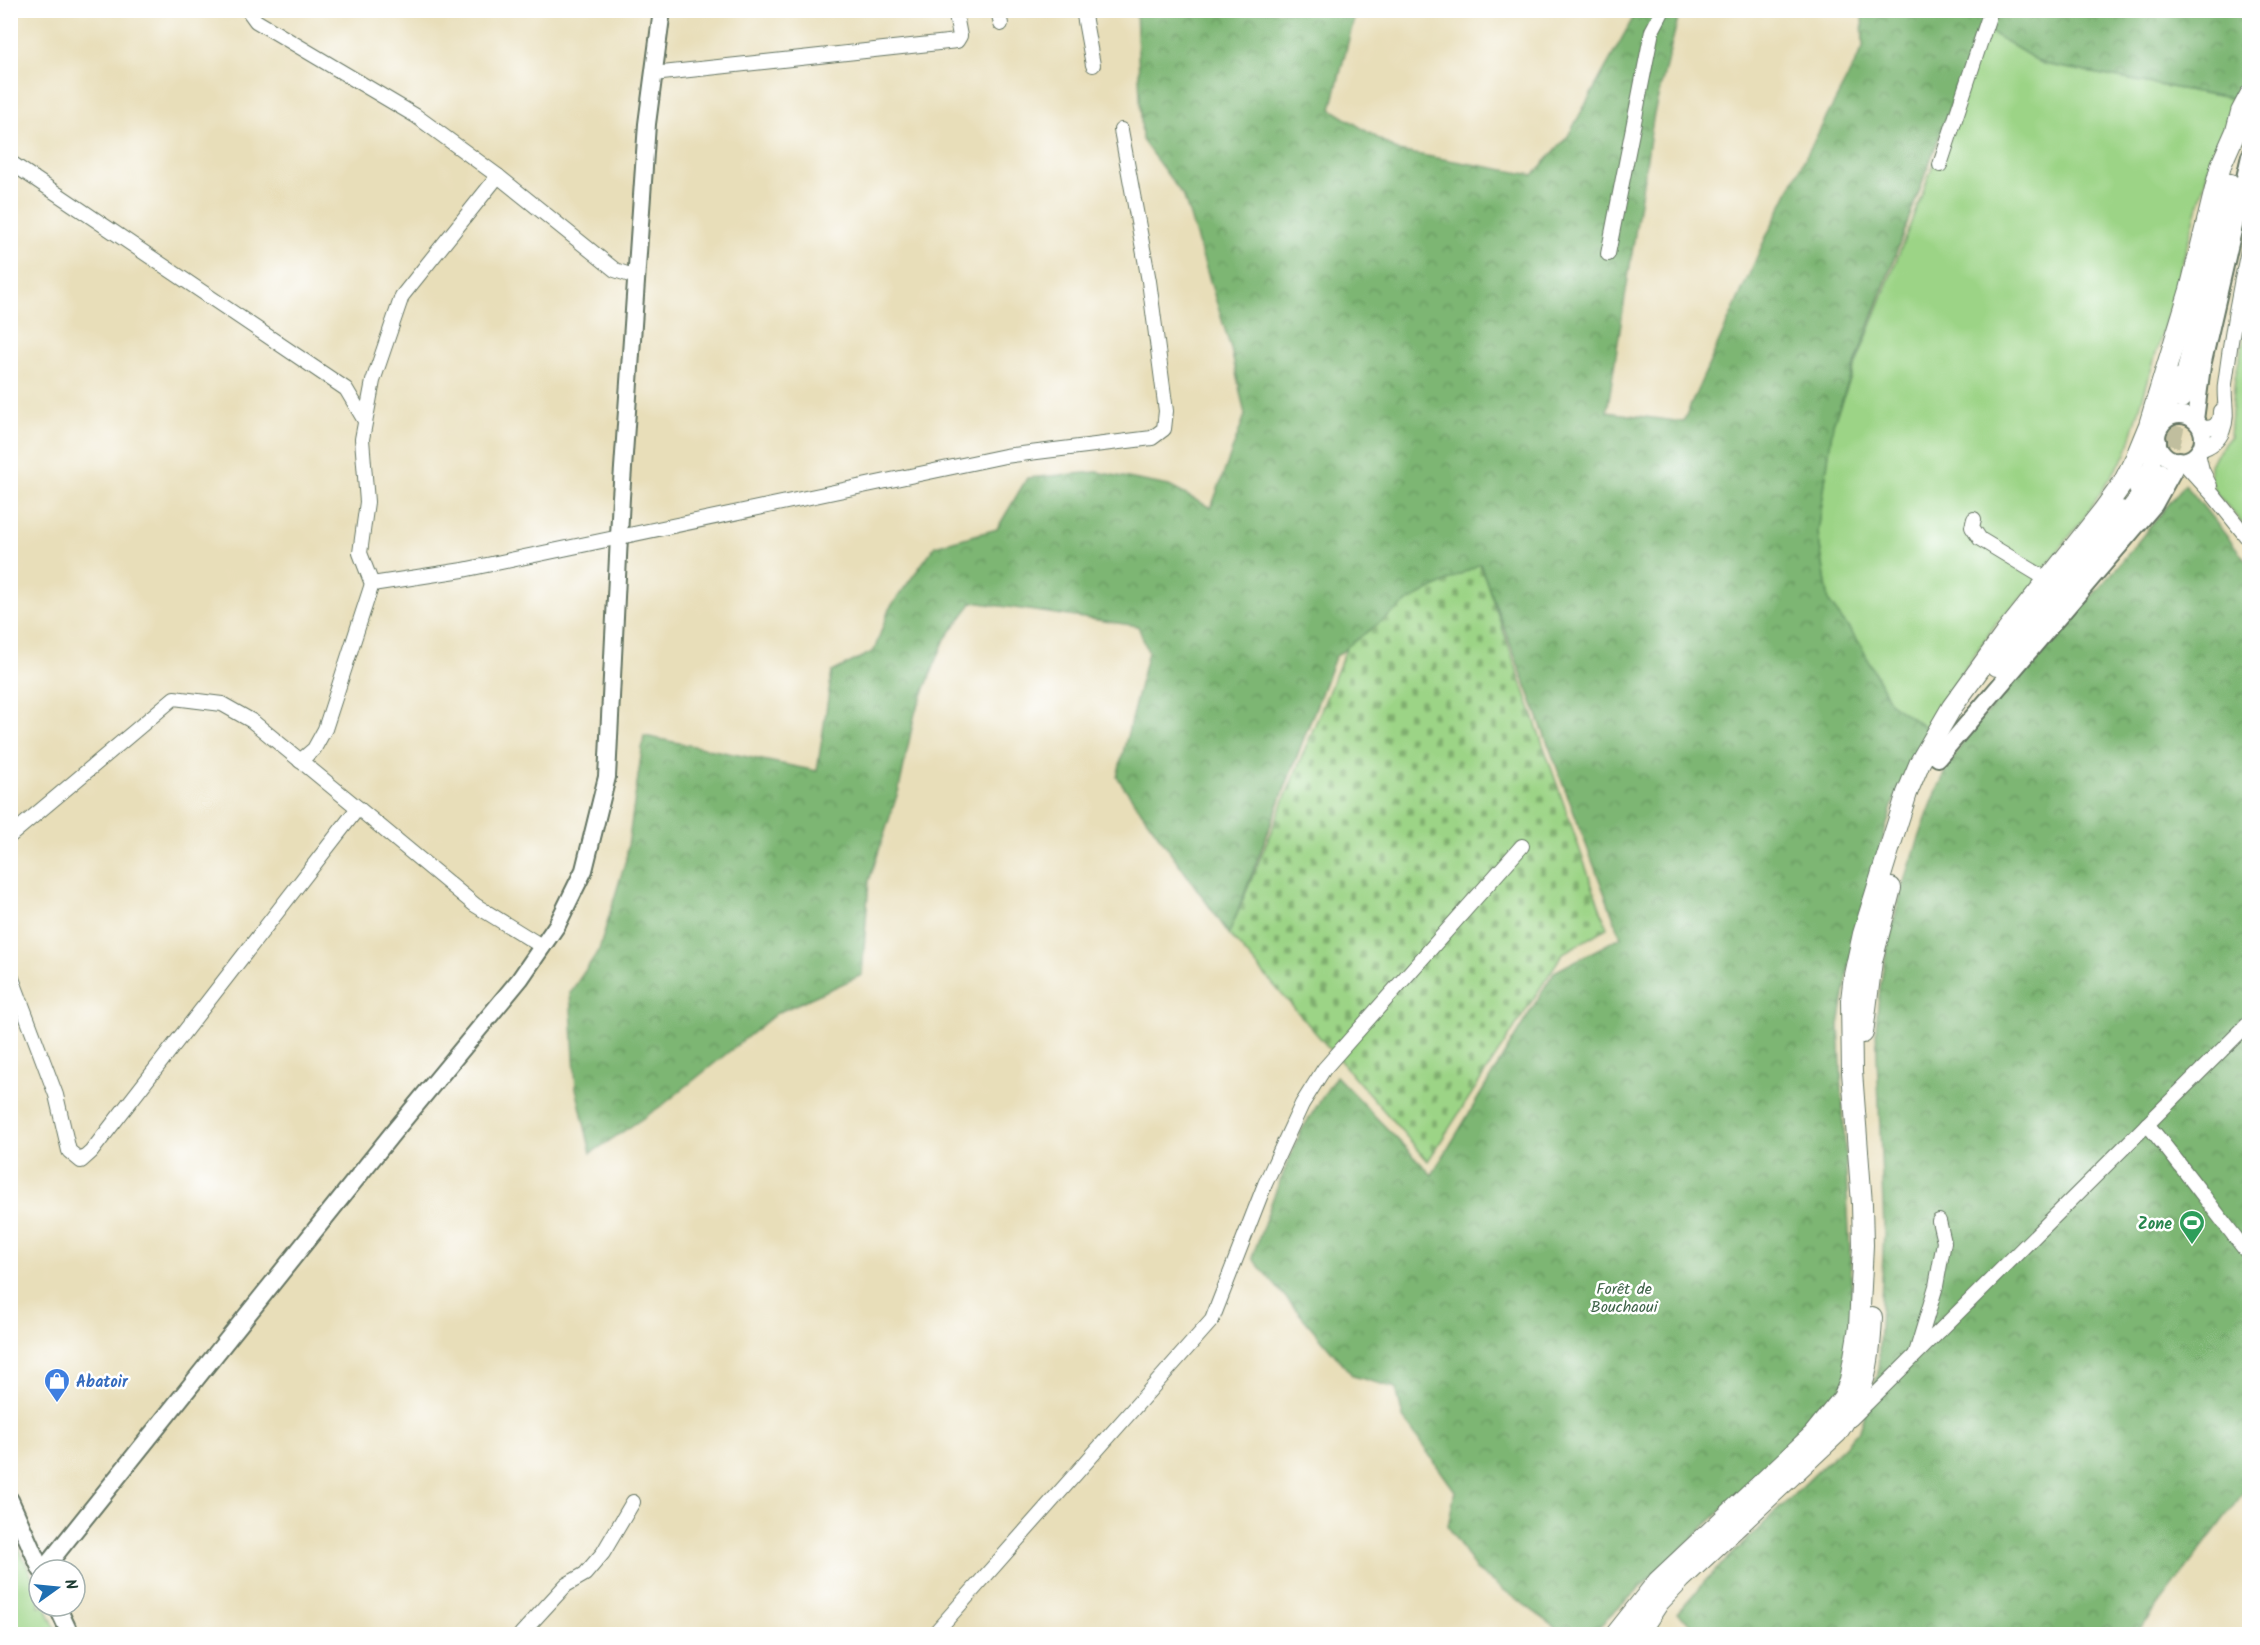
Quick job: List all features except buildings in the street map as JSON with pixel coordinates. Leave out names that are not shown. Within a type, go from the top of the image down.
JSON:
[{"type":"highway","points":[[2181,398],[2243,128],[2241,112],[2250,95]]},
{"type":"highway","points":[[1616,1634],[1658,1581],[1813,1436],[1843,1398],[1850,1381],[1859,1327],[1863,1245],[1851,1039],[1851,1000],[1863,934],[1907,793],[1920,762],[1952,707],[2123,483],[2143,442],[2190,290],[2221,165],[2243,128]]},
{"type":"highway","points":[[1638,1635],[1659,1602],[1681,1578],[1837,1433],[1861,1392],[1867,1373],[1871,1346],[1874,1216],[1863,1046],[1866,991],[1895,872],[1911,819],[1938,758],[1982,685],[2024,632],[2100,550],[2159,473]]},
{"type":"main road","points":[[52,1558],[392,1134],[520,980],[557,925],[584,870],[607,777],[619,538],[646,124],[662,10]]},
{"type":"main road","points":[[1987,659],[2024,620],[2134,493],[2151,467],[2159,434],[2175,389],[2243,128]]},
{"type":"main road","points":[[2198,424],[2183,415],[2176,415],[2164,421],[2159,434],[2165,454],[2180,460],[2192,457],[2199,451],[2203,439],[2198,424],[2202,366],[2250,156]]},
{"type":"main road","points":[[1938,758],[2154,505],[2180,460]]},
{"type":"main road","points":[[10,1500],[37,1558]]},
{"type":"main road","points":[[62,1618],[70,1635]]},
{"type":"street","points":[[248,10],[256,21],[416,116],[498,176],[615,270],[636,277]]},
{"type":"street","points":[[653,74],[957,41],[960,36],[955,10]]},
{"type":"street","points":[[1083,10],[1094,65]]},
{"type":"street","points":[[1608,254],[1652,31],[1663,10]]},
{"type":"street","points":[[1940,165],[1991,10]]},
{"type":"street","points":[[372,584],[464,570],[1005,456],[1152,438],[1164,429],[1166,411],[1149,281],[1121,130]]},
{"type":"street","points":[[10,162],[346,389],[365,421]]},
{"type":"street","points":[[300,760],[314,749],[325,729],[372,584],[360,553],[367,502],[362,439],[373,381],[402,296],[498,176]]},
{"type":"street","points":[[2222,506],[2205,477],[2199,451],[2215,443],[2224,428],[2229,351],[2250,242]]},
{"type":"street","points":[[2198,424],[2211,428],[2219,421],[2219,381],[2229,351]]},
{"type":"street","points":[[2180,460],[2250,541]]},
{"type":"street","points":[[1974,519],[1971,527],[1980,539],[2048,580]]},
{"type":"street","points":[[10,836],[174,698],[222,704],[252,721],[475,905],[543,947]]},
{"type":"street","points":[[10,973],[56,1095],[69,1151],[81,1161],[91,1152],[358,808]]},
{"type":"street","points":[[934,1635],[1212,1320],[1265,1184],[1302,1104],[1324,1069],[1522,846]]},
{"type":"street","points":[[1837,1433],[2250,1022]]},
{"type":"street","points":[[2147,1124],[2250,1256]]},
{"type":"street","points":[[1916,1355],[1936,1286],[1944,1242],[1939,1221]]},
{"type":"street","points":[[521,1635],[566,1585],[585,1574],[603,1553],[633,1502]]},
{"type":"green space","name":"Forêt de Bouchaoui","points":[[1136,11],[1356,11],[1331,109],[1398,151],[1533,175],[1568,136],[1637,11],[1680,11],[1654,113],[1607,412],[1683,422],[1765,239],[1863,48],[1862,11],[2249,11],[2249,87],[2241,100],[2043,64],[1980,26],[1833,424],[1818,533],[1829,602],[1860,644],[1890,703],[1930,731],[1893,803],[1853,943],[1839,1025],[1854,1336],[1849,1375],[1827,1411],[1591,1634],[1565,1634],[1476,1570],[1448,1526],[1455,1491],[1403,1418],[1396,1388],[1353,1376],[1252,1258],[1273,1198],[1301,1131],[1336,1076],[1432,1175],[1554,972],[1621,937],[1480,564],[1409,601],[1335,657],[1229,934],[1117,777],[1148,652],[1138,626],[973,602],[945,639],[915,713],[899,789],[869,881],[862,975],[777,1013],[664,1104],[591,1153],[576,1088],[570,993],[599,950],[626,859],[644,736],[817,771],[832,672],[874,651],[889,609],[935,546],[997,529],[1027,478],[1097,472],[1169,486],[1211,508],[1245,415],[1231,349],[1184,197],[1142,140]]},
{"type":"green space","points":[[1986,29],[2043,64],[2241,100],[2214,149],[2126,454],[2084,518],[2034,585],[1997,622],[1955,683],[1930,731],[1890,703],[1860,644],[1829,602],[1818,533],[1833,424]]},
{"type":"green space","points":[[2249,320],[2249,531],[2217,494],[2210,479],[2210,465],[2230,437],[2235,377]]},
{"type":"green space","points":[[2185,484],[2249,564],[2249,1485],[2137,1634],[1703,1634],[1677,1613],[1707,1579],[1858,1432],[1878,1374],[1884,1230],[1876,1030],[1878,1007],[1884,961],[1895,916],[1933,801],[1947,770],[1975,726],[2110,576]]},
{"type":"green space","points":[[1480,564],[1607,928],[1563,953],[1428,1161],[1229,934],[1347,647],[1409,601]]},
{"type":"green space","points":[[10,1528],[27,1566],[27,1618],[51,1618],[58,1634],[11,1634]]},
{"type":"tunnel","points":[[2159,473],[2171,441],[2181,398]]},
{"type":"place","name":"Zone","points":[[2192,1246]]},
{"type":"place","name":"Abatoir","points":[[57,1404]]}]
